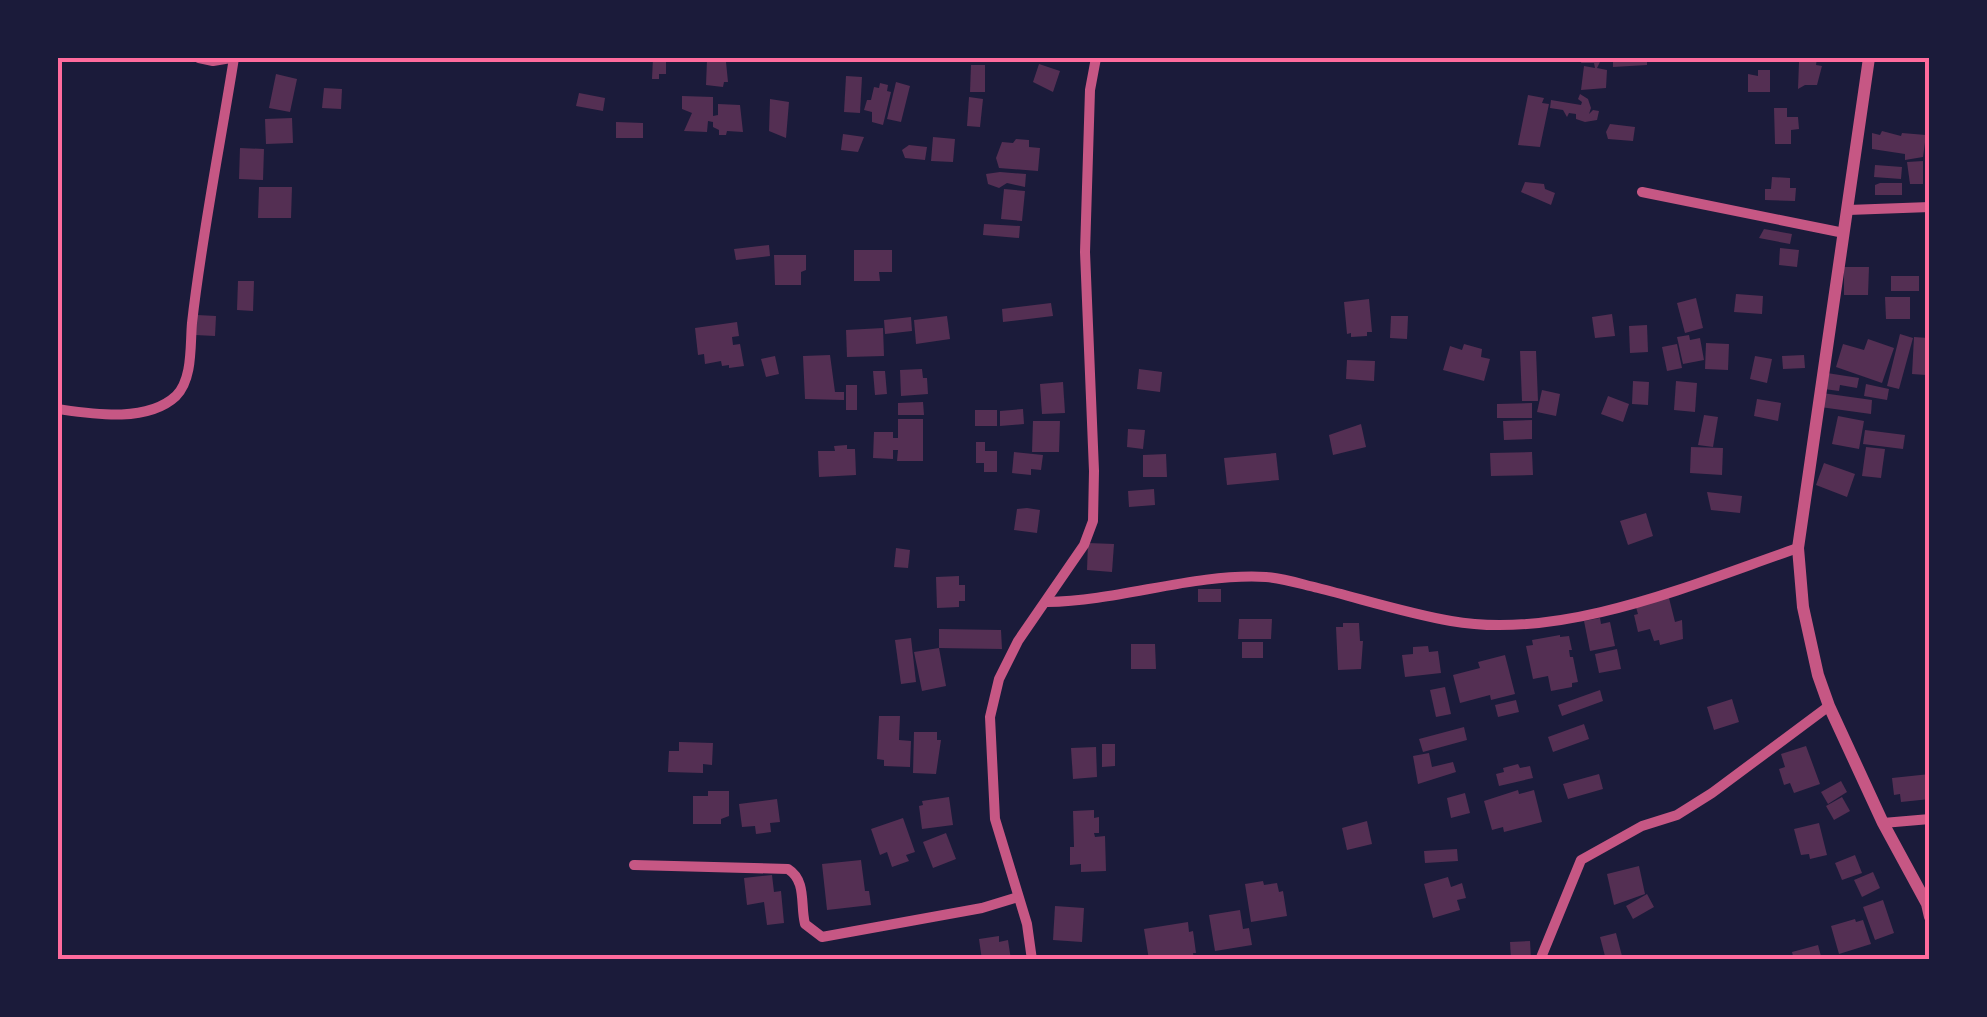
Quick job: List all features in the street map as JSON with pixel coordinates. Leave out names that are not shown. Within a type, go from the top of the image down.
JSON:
[{"type":"street","points":[[58,408],[90,414],[141,412],[176,396],[186,382],[195,296],[232,58],[199,58]]},
{"type":"street","points":[[1032,960],[995,820],[990,718],[999,679],[1012,654],[1084,545],[1093,521],[1086,252],[1090,90],[1096,58]]},
{"type":"street","points":[[1869,58],[1798,548],[1803,607],[1828,706],[1930,917]]},
{"type":"street","points":[[1642,192],[1844,233]]},
{"type":"street","points":[[1848,210],[1930,206]]},
{"type":"street","points":[[1047,602],[1089,601],[1183,583],[1270,577],[1450,621],[1490,626],[1524,624],[1604,610],[1680,589],[1798,548]]},
{"type":"street","points":[[1540,960],[1582,860],[1700,800],[1828,706]]},
{"type":"street","points":[[1883,823],[1930,820]]},
{"type":"street","points":[[634,865],[788,869],[796,874],[801,886],[805,924],[822,937],[1018,898]]},
{"type":"building","points":[[653,58],[666,58],[666,74],[659,74],[659,79],[652,79]]},
{"type":"building","points":[[1582,58],[1602,58],[1597,68],[1607,70],[1606,88],[1581,90],[1584,66],[1595,68],[1594,63],[1581,63]]},
{"type":"building","points":[[1613,58],[1647,58],[1647,65],[1613,67]]},
{"type":"building","points":[[1784,58],[1817,58],[1816,65],[1822,66],[1817,85],[1798,89],[1799,62],[1783,62]]},
{"type":"building","points":[[707,60],[726,62],[728,82],[723,87],[706,85]]},
{"type":"building","points":[[1039,64],[1060,71],[1053,92],[1033,82]]},
{"type":"building","points":[[971,65],[985,65],[985,92],[970,92]]},
{"type":"building","points":[[1758,70],[1770,70],[1770,92],[1748,92],[1748,74],[1758,76]]},
{"type":"building","points":[[276,74],[297,79],[290,112],[269,108]]},
{"type":"building","points":[[846,76],[862,77],[860,113],[844,112]]},
{"type":"building","points":[[896,82],[910,86],[901,122],[887,119]]},
{"type":"building","points":[[880,83],[888,85],[887,91],[891,92],[883,125],[872,122],[872,112],[864,110],[874,87],[879,88]]},
{"type":"building","points":[[324,88],[342,89],[341,109],[322,108]]},
{"type":"building","points":[[579,93],[605,98],[603,111],[576,106]]},
{"type":"building","points":[[1580,94],[1588,99],[1589,114],[1599,111],[1597,120],[1585,122],[1576,119],[1576,114],[1569,113],[1567,117],[1563,110],[1550,108],[1551,100],[1581,105]]},
{"type":"building","points":[[1528,95],[1544,98],[1542,103],[1549,104],[1540,147],[1518,145]]},
{"type":"building","points":[[682,96],[713,97],[713,116],[718,115],[718,104],[740,105],[743,132],[719,135],[713,122],[708,121],[707,132],[684,131],[692,113],[682,109]]},
{"type":"building","points":[[969,97],[983,99],[980,127],[967,126]]},
{"type":"building","points":[[770,99],[789,102],[786,138],[769,131]]},
{"type":"building","points":[[1774,108],[1787,108],[1787,117],[1798,117],[1799,129],[1791,130],[1791,144],[1775,144]]},
{"type":"building","points":[[292,118],[293,143],[266,144],[265,119]]},
{"type":"building","points":[[616,122],[643,123],[643,138],[616,138]]},
{"type":"building","points":[[1610,124],[1635,127],[1633,141],[1608,139]]},
{"type":"building","points":[[1882,131],[1901,136],[1926,135],[1923,157],[1905,160],[1905,154],[1872,149],[1872,133],[1880,135]]},
{"type":"building","points":[[843,134],[864,137],[858,152],[841,150]]},
{"type":"building","points":[[933,137],[955,139],[953,162],[931,161]]},
{"type":"building","points":[[1016,139],[1029,140],[1029,147],[1040,148],[1038,171],[999,168],[996,158],[1002,142],[1013,143]]},
{"type":"building","points":[[909,145],[927,147],[925,160],[905,158],[902,150]]},
{"type":"building","points":[[240,148],[264,149],[263,180],[239,179]]},
{"type":"building","points":[[1923,161],[1923,184],[1910,184],[1907,162]]},
{"type":"building","points":[[1875,165],[1902,167],[1901,179],[1874,177]]},
{"type":"building","points":[[986,174],[1026,174],[1025,187],[1007,183],[999,188],[988,184]]},
{"type":"building","points":[[1772,177],[1790,178],[1790,188],[1796,188],[1795,201],[1765,200],[1765,189],[1771,189]]},
{"type":"building","points":[[1525,182],[1544,184],[1545,189],[1555,193],[1551,205],[1521,192]]},
{"type":"building","points":[[1902,183],[1902,195],[1875,195],[1875,185]]},
{"type":"building","points":[[259,187],[292,187],[291,218],[258,218]]},
{"type":"building","points":[[1004,189],[1025,191],[1022,221],[1001,219]]},
{"type":"building","points":[[984,224],[1020,226],[1019,238],[983,235]]},
{"type":"building","points":[[1764,229],[1792,234],[1790,244],[1759,238]]},
{"type":"building","points":[[769,245],[770,256],[736,260],[734,249]]},
{"type":"building","points":[[1780,248],[1799,250],[1797,267],[1779,265]]},
{"type":"building","points":[[854,250],[892,250],[892,272],[879,272],[880,281],[854,281]]},
{"type":"building","points":[[774,255],[806,255],[801,285],[775,285]]},
{"type":"building","points":[[1844,267],[1869,267],[1868,295],[1844,295]]},
{"type":"building","points":[[1891,276],[1919,276],[1919,291],[1891,291]]},
{"type":"building","points":[[238,281],[254,281],[253,311],[237,310]]},
{"type":"building","points":[[1736,294],[1763,296],[1762,314],[1734,312]]},
{"type":"building","points":[[1885,297],[1910,297],[1910,319],[1886,319]]},
{"type":"building","points":[[1696,298],[1703,328],[1685,333],[1677,303]]},
{"type":"building","points":[[1369,299],[1372,332],[1351,337],[1351,333],[1347,334],[1344,302]]},
{"type":"building","points":[[1051,303],[1053,316],[1003,322],[1002,309]]},
{"type":"building","points":[[1612,314],[1615,336],[1595,338],[1592,317]]},
{"type":"building","points":[[197,315],[216,316],[215,336],[195,335]]},
{"type":"building","points":[[947,316],[950,339],[916,344],[914,320]]},
{"type":"building","points":[[1391,316],[1408,316],[1407,339],[1390,338]]},
{"type":"building","points":[[911,317],[912,331],[885,334],[884,320]]},
{"type":"building","points":[[737,322],[739,336],[732,337],[733,345],[740,344],[744,366],[729,368],[722,366],[721,361],[705,364],[704,354],[698,355],[695,328]]},
{"type":"building","points":[[1647,325],[1648,352],[1630,353],[1629,326]]},
{"type":"building","points":[[883,328],[884,356],[847,357],[846,330]]},
{"type":"building","points":[[1900,334],[1913,338],[1899,389],[1887,386]]},
{"type":"building","points":[[1689,335],[1690,340],[1700,338],[1704,360],[1683,364],[1677,337]]},
{"type":"building","points":[[1914,337],[1928,338],[1926,375],[1912,374]]},
{"type":"building","points":[[1868,339],[1894,348],[1882,383],[1836,367],[1843,344],[1864,350]]},
{"type":"building","points":[[1706,343],[1729,344],[1728,370],[1705,369]]},
{"type":"building","points":[[1464,344],[1482,349],[1481,357],[1490,359],[1484,381],[1443,370],[1450,346],[1462,350]]},
{"type":"building","points":[[1677,344],[1682,368],[1667,371],[1662,347]]},
{"type":"building","points":[[1520,351],[1536,351],[1538,401],[1522,401]]},
{"type":"building","points":[[830,355],[835,392],[844,392],[844,400],[805,399],[803,356]]},
{"type":"building","points":[[1804,355],[1805,368],[1783,369],[1782,356]]},
{"type":"building","points":[[775,356],[779,374],[766,377],[761,359]]},
{"type":"building","points":[[1755,356],[1772,359],[1767,383],[1750,379]]},
{"type":"building","points":[[1347,360],[1375,361],[1374,381],[1346,379]]},
{"type":"building","points":[[922,369],[928,394],[901,396],[900,370]]},
{"type":"building","points":[[1139,369],[1162,372],[1160,392],[1137,389]]},
{"type":"building","points":[[873,371],[885,371],[887,394],[875,395]]},
{"type":"building","points":[[1827,373],[1859,378],[1857,388],[1840,385],[1839,391],[1824,389]]},
{"type":"building","points":[[1633,381],[1649,382],[1648,405],[1632,404]]},
{"type":"building","points":[[1676,381],[1697,383],[1695,412],[1674,410]]},
{"type":"building","points":[[1063,382],[1065,413],[1042,414],[1040,384]]},
{"type":"building","points":[[1866,384],[1889,389],[1887,400],[1864,396]]},
{"type":"building","points":[[846,385],[857,385],[857,410],[846,410]]},
{"type":"building","points":[[1542,390],[1560,394],[1556,416],[1537,412]]},
{"type":"building","points":[[1822,393],[1872,400],[1871,414],[1820,407]]},
{"type":"building","points":[[1608,396],[1629,404],[1623,422],[1601,414]]},
{"type":"building","points":[[1757,399],[1781,403],[1778,421],[1754,416]]},
{"type":"building","points":[[923,402],[924,415],[898,415],[898,403]]},
{"type":"building","points":[[1532,403],[1532,418],[1497,418],[1497,404]]},
{"type":"building","points":[[1023,409],[1024,424],[1000,426],[1000,411]]},
{"type":"building","points":[[975,410],[997,410],[997,426],[975,426]]},
{"type":"building","points":[[1704,415],[1718,417],[1713,447],[1698,445]]},
{"type":"building","points":[[1838,416],[1864,421],[1859,449],[1832,444]]},
{"type":"building","points":[[898,419],[923,419],[923,461],[897,461],[898,450],[893,450],[893,459],[873,458],[874,432],[893,432],[893,438],[898,438]]},
{"type":"building","points":[[1532,420],[1532,439],[1504,440],[1503,421]]},
{"type":"building","points":[[1033,421],[1060,421],[1059,452],[1032,452]]},
{"type":"building","points":[[1361,424],[1366,447],[1333,455],[1329,435]]},
{"type":"building","points":[[1128,429],[1145,430],[1143,449],[1127,447]]},
{"type":"building","points":[[1865,430],[1905,435],[1903,449],[1863,444]]},
{"type":"building","points":[[976,442],[985,442],[985,451],[997,451],[997,472],[984,472],[984,463],[976,463]]},
{"type":"building","points":[[847,445],[847,449],[855,449],[856,475],[819,477],[818,451],[835,451],[834,446]]},
{"type":"building","points":[[1691,447],[1723,448],[1722,475],[1690,473]]},
{"type":"building","points":[[1866,447],[1885,449],[1881,478],[1862,476]]},
{"type":"building","points":[[1014,452],[1043,455],[1041,470],[1031,469],[1031,475],[1012,473]]},
{"type":"building","points":[[1532,452],[1533,475],[1491,476],[1490,453]]},
{"type":"building","points":[[1276,453],[1279,480],[1227,485],[1224,458]]},
{"type":"building","points":[[1166,454],[1167,477],[1143,477],[1143,455]]},
{"type":"building","points":[[1824,463],[1855,474],[1847,497],[1816,485]]},
{"type":"building","points":[[1154,489],[1155,505],[1129,507],[1128,491]]},
{"type":"building","points":[[1707,492],[1742,496],[1740,513],[1711,510]]},
{"type":"building","points":[[1017,509],[1040,510],[1037,533],[1014,530]]},
{"type":"building","points":[[1646,513],[1653,536],[1628,545],[1620,521]]},
{"type":"building","points":[[1088,543],[1114,544],[1112,572],[1087,570]]},
{"type":"building","points":[[896,548],[910,550],[908,568],[894,567]]},
{"type":"building","points":[[959,576],[959,585],[965,585],[965,601],[959,601],[959,607],[937,608],[936,577]]},
{"type":"building","points":[[1198,589],[1221,589],[1221,602],[1198,602]]},
{"type":"building","points":[[1669,598],[1675,622],[1682,620],[1683,639],[1660,645],[1650,629],[1638,632],[1635,604]]},
{"type":"building","points":[[1600,618],[1601,624],[1610,622],[1615,646],[1590,651],[1584,621]]},
{"type":"building","points":[[1239,619],[1272,619],[1271,639],[1238,639]]},
{"type":"building","points":[[1343,623],[1359,623],[1363,641],[1361,669],[1338,670],[1336,627],[1343,627]]},
{"type":"building","points":[[939,629],[1001,630],[1002,649],[939,648]]},
{"type":"building","points":[[1569,636],[1570,657],[1578,682],[1551,691],[1548,676],[1533,679],[1526,646],[1533,645],[1532,640]]},
{"type":"building","points":[[911,638],[916,682],[901,684],[895,640]]},
{"type":"building","points":[[1242,642],[1263,642],[1263,658],[1242,658]]},
{"type":"building","points":[[1131,644],[1155,644],[1156,669],[1131,669]]},
{"type":"building","points":[[1428,646],[1429,652],[1438,651],[1441,673],[1405,677],[1402,655],[1413,654],[1413,647]]},
{"type":"building","points":[[939,648],[946,686],[922,691],[914,652]]},
{"type":"building","points":[[1617,649],[1621,669],[1599,673],[1595,654]]},
{"type":"building","points":[[1505,655],[1515,694],[1491,700],[1490,695],[1460,703],[1453,675],[1480,668],[1478,662]]},
{"type":"building","points":[[1445,687],[1451,714],[1436,717],[1430,690]]},
{"type":"building","points":[[1600,690],[1603,701],[1562,716],[1558,705]]},
{"type":"building","points":[[1732,699],[1739,722],[1714,730],[1707,707]]},
{"type":"building","points":[[1516,700],[1519,712],[1498,717],[1495,705]]},
{"type":"building","points":[[879,716],[900,716],[899,740],[911,741],[910,767],[884,766],[884,760],[877,759]]},
{"type":"building","points":[[1584,724],[1589,739],[1553,752],[1548,737]]},
{"type":"building","points":[[1464,727],[1467,740],[1423,752],[1419,739]]},
{"type":"building","points":[[914,732],[937,732],[937,740],[941,740],[936,774],[913,773]]},
{"type":"building","points":[[679,742],[713,743],[712,765],[703,764],[703,773],[668,772],[669,751],[679,751]]},
{"type":"building","points":[[1102,744],[1115,744],[1115,766],[1102,767]]},
{"type":"building","points":[[1806,746],[1820,784],[1794,793],[1790,783],[1784,785],[1779,769],[1785,767],[1781,754]]},
{"type":"building","points":[[1096,747],[1097,777],[1073,779],[1071,748]]},
{"type":"building","points":[[1429,753],[1432,767],[1453,762],[1456,772],[1418,784],[1413,756]]},
{"type":"building","points":[[1518,764],[1520,768],[1530,766],[1533,778],[1499,786],[1496,774]]},
{"type":"building","points":[[1599,774],[1603,789],[1568,799],[1563,784]]},
{"type":"building","points":[[1930,774],[1930,799],[1901,802],[1900,794],[1894,795],[1892,778]]},
{"type":"building","points":[[1841,781],[1847,792],[1828,804],[1821,792]]},
{"type":"building","points":[[1518,790],[1519,794],[1534,790],[1542,822],[1504,832],[1503,827],[1492,830],[1484,801]]},
{"type":"building","points":[[708,791],[729,791],[729,816],[721,819],[721,824],[693,824],[693,796],[708,796]]},
{"type":"building","points":[[1465,793],[1470,813],[1451,818],[1447,798]]},
{"type":"building","points":[[949,797],[953,825],[922,829],[922,801]]},
{"type":"building","points":[[1842,797],[1850,811],[1834,820],[1826,806]]},
{"type":"building","points":[[777,799],[780,822],[770,823],[771,832],[756,834],[755,826],[742,827],[739,804]]},
{"type":"building","points":[[1094,810],[1094,818],[1099,817],[1099,833],[1094,833],[1095,837],[1105,836],[1106,871],[1081,872],[1081,864],[1070,865],[1073,811]]},
{"type":"building","points":[[903,818],[915,852],[906,855],[909,861],[892,867],[887,852],[880,855],[871,829]]},
{"type":"building","points":[[1367,821],[1372,844],[1347,850],[1342,828]]},
{"type":"building","points":[[1819,823],[1827,855],[1810,859],[1809,854],[1801,855],[1794,829]]},
{"type":"building","points":[[946,833],[956,859],[933,868],[923,842]]},
{"type":"building","points":[[1457,849],[1458,861],[1425,863],[1424,851]]},
{"type":"building","points":[[1855,855],[1862,873],[1842,880],[1835,863]]},
{"type":"building","points":[[861,860],[871,905],[827,910],[822,864]]},
{"type":"building","points":[[1639,866],[1645,894],[1614,905],[1607,874]]},
{"type":"building","points":[[1873,872],[1880,888],[1862,897],[1854,880]]},
{"type":"building","points":[[772,875],[774,892],[781,891],[784,923],[767,925],[764,902],[747,905],[744,878]]},
{"type":"building","points":[[1448,877],[1451,887],[1462,883],[1466,898],[1457,900],[1460,910],[1433,918],[1424,884]]},
{"type":"building","points":[[1263,881],[1264,885],[1277,883],[1279,892],[1283,891],[1287,916],[1251,922],[1245,884]]},
{"type":"building","points":[[1647,894],[1654,907],[1633,919],[1626,906]]},
{"type":"building","points":[[1883,900],[1894,933],[1875,940],[1863,907]]},
{"type":"building","points":[[1055,906],[1084,908],[1082,942],[1053,940]]},
{"type":"building","points":[[1240,910],[1243,929],[1249,928],[1252,945],[1215,951],[1209,915]]},
{"type":"building","points":[[1863,920],[1871,944],[1839,954],[1831,926]]},
{"type":"building","points":[[1188,922],[1189,932],[1193,931],[1194,959],[1149,960],[1144,929]]},
{"type":"building","points":[[1616,933],[1622,956],[1606,960],[1600,937]]},
{"type":"building","points":[[999,936],[999,942],[1008,940],[1011,960],[982,960],[979,939]]},
{"type":"building","points":[[1530,941],[1531,960],[1511,960],[1510,942]]},
{"type":"building","points":[[1818,945],[1822,960],[1794,960],[1792,952]]}]
